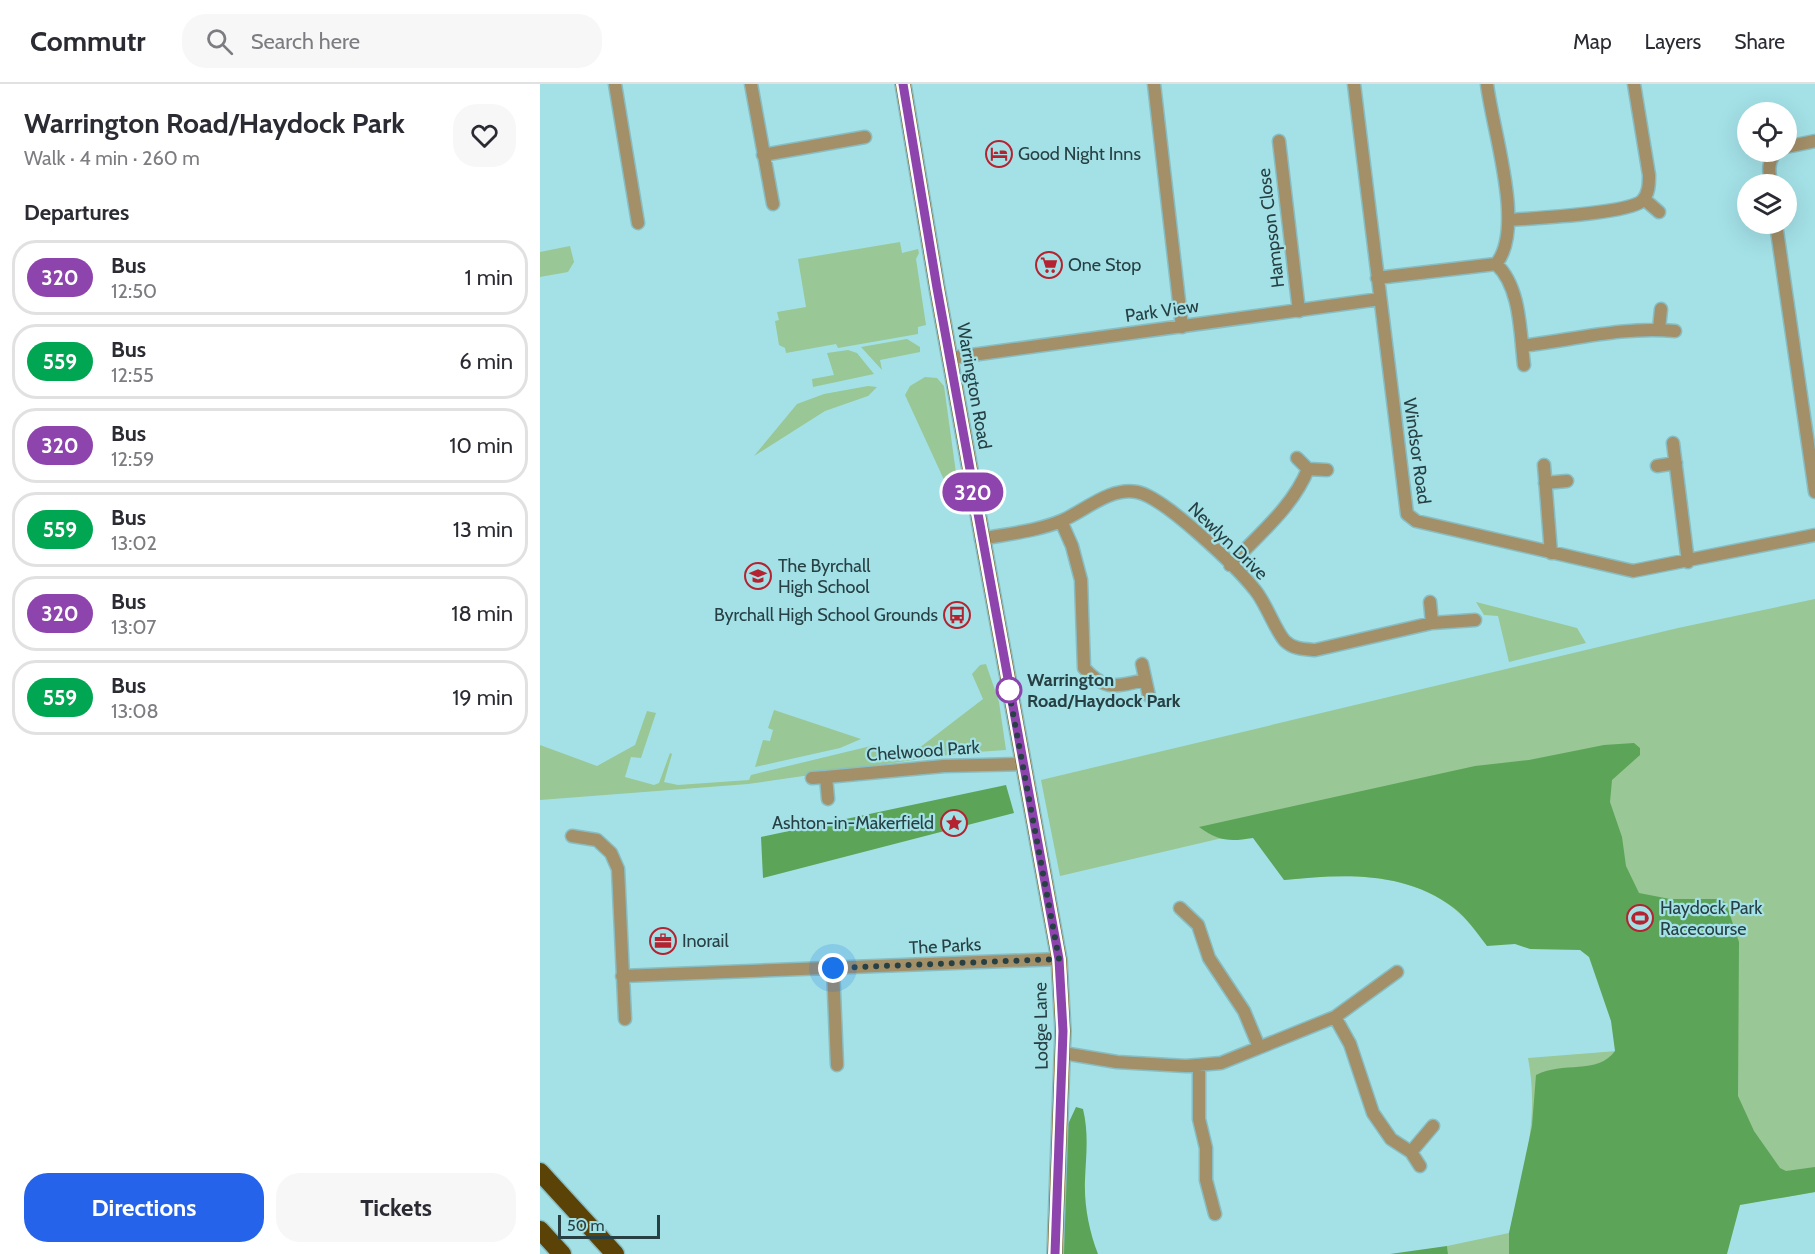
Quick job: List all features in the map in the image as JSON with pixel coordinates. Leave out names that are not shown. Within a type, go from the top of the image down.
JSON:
[{"type":"highway","points":[[540,1172],[615,1254]]},
{"type":"highway","points":[[540,1230],[562,1254]]},
{"type":"main road","name":"Warrington Road","points":[[903,84],[981,539],[1023,764]]},
{"type":"main road","name":"Lodge Lane","points":[[1023,764],[1059,959],[1063,1005],[1055,1254]]},
{"type":"street","points":[[615,84],[638,223]]},
{"type":"street","points":[[751,84],[773,204]]},
{"type":"street","points":[[1154,84],[1182,327]]},
{"type":"street","name":"Windsor Road","points":[[1354,84],[1407,514],[1416,521],[1551,554],[1633,571],[1815,536]]},
{"type":"street","points":[[1487,84],[1490,108],[1500,147],[1509,220],[1509,236],[1496,264]]},
{"type":"street","points":[[1509,220],[1609,210],[1634,205],[1644,199],[1649,189],[1649,175],[1634,84]]},
{"type":"street","points":[[764,155],[865,137]]},
{"type":"street","name":"Hampson Close","points":[[1279,141],[1299,311]]},
{"type":"street","points":[[1797,145],[1815,141]]},
{"type":"street","points":[[1644,199],[1659,212]]},
{"type":"street","points":[[1777,234],[1815,492]]},
{"type":"street","points":[[1377,278],[1496,264]]},
{"type":"street","points":[[1496,264],[1510,284],[1524,365]]},
{"type":"street","name":"Park View","points":[[950,358],[1380,299]]},
{"type":"street","points":[[1659,329],[1661,309]]},
{"type":"street","points":[[1522,346],[1582,339],[1620,330],[1675,331]]},
{"type":"street","points":[[1673,443],[1688,562]]},
{"type":"street","points":[[1297,458],[1308,469],[1327,470]]},
{"type":"street","points":[[1657,466],[1676,463]]},
{"type":"street","points":[[1544,465],[1551,554]]},
{"type":"street","points":[[1230,564],[1284,508],[1301,487],[1308,469]]},
{"type":"street","points":[[1545,483],[1567,481]]},
{"type":"street","name":"Newlyn Drive","points":[[981,539],[1061,521],[1120,492],[1138,492],[1166,506],[1230,564],[1255,589],[1284,641],[1299,649],[1315,650],[1432,623],[1475,620]]},
{"type":"street","points":[[1061,521],[1081,580],[1084,668],[1098,683],[1118,685],[1145,680]]},
{"type":"street","points":[[1430,602],[1432,623]]},
{"type":"street","points":[[1142,664],[1149,696]]},
{"type":"street","name":"Chelwood Park","points":[[812,778],[944,766],[1023,764]]},
{"type":"street","points":[[826,777],[828,799]]},
{"type":"street","points":[[572,836],[597,840],[615,861],[625,1020]]},
{"type":"street","points":[[1180,908],[1198,925],[1209,958],[1244,1011],[1259,1047]]},
{"type":"street","name":"The Parks","points":[[622,976],[1059,959]]},
{"type":"street","points":[[833,968],[837,1065]]},
{"type":"street","points":[[1063,1053],[1117,1062],[1199,1066],[1221,1063],[1335,1017],[1397,972]]},
{"type":"street","points":[[1335,1017],[1350,1044],[1373,1113],[1391,1139],[1411,1152],[1420,1166]]},
{"type":"street","points":[[1199,1066],[1199,1119],[1206,1148],[1206,1179],[1215,1215]]},
{"type":"street","points":[[1411,1152],[1433,1126]]},
{"type":"green space","points":[[900,242],[902,253],[918,249],[919,253],[916,259],[926,325],[918,327],[918,334],[838,348],[836,344],[786,353],[785,348],[779,345],[775,321],[779,320],[777,312],[806,307],[798,259]]},
{"type":"green space","points":[[570,246],[574,262],[568,272],[540,277],[540,252]]},
{"type":"green space","points":[[907,339],[920,347],[920,352],[880,360],[882,370],[861,347]]},
{"type":"green space","points":[[848,350],[857,353],[874,374],[813,387],[812,379],[834,375],[827,353]]},
{"type":"green space","points":[[925,377],[937,378],[944,386],[959,495],[951,495],[905,395],[910,386]]},
{"type":"green space","points":[[868,386],[877,387],[868,396],[825,411],[754,456],[797,404],[824,394]]},
{"type":"green space","name":"Haydock Park Racecourse","points":[[1815,599],[1815,1192],[1509,1238],[1509,1254],[1448,1254],[1447,1246],[1509,1233],[1531,1125],[1532,1103],[1528,1058],[1617,1051],[1603,942],[1470,924],[1451,906],[1430,893],[1383,879],[1333,876],[1284,880],[1265,828],[1060,876],[1041,780],[1678,628]]},
{"type":"green space","points":[[1476,602],[1577,628],[1586,643],[1509,662],[1498,616],[1484,615]]},
{"type":"green space","points":[[986,664],[999,702],[1006,750],[962,753],[748,784],[540,800],[540,745],[597,766],[635,745],[647,711],[656,713],[641,758],[631,757],[625,777],[654,785],[659,783],[670,753],[672,754],[664,782],[678,785],[749,780],[751,775],[875,745],[881,757],[910,755],[983,699],[972,674],[980,665]]},
{"type":"green space","points":[[774,710],[861,739],[840,748],[755,767],[763,740],[770,741],[773,730],[768,728]]},
{"type":"green space","points":[[1634,743],[1640,748],[1640,755],[1612,780],[1610,802],[1622,837],[1626,866],[1639,893],[1670,899],[1720,899],[1726,903],[1739,942],[1738,1096],[1754,1131],[1780,1168],[1786,1171],[1815,1167],[1815,1192],[1740,1205],[1727,1254],[1509,1254],[1509,1233],[1532,1126],[1536,1075],[1546,1071],[1599,1063],[1615,1051],[1611,1021],[1589,957],[1580,950],[1530,949],[1515,944],[1487,946],[1468,921],[1454,908],[1435,896],[1393,881],[1350,876],[1284,880],[1253,838],[1224,839],[1199,827],[1475,766],[1529,760],[1604,745]]},
{"type":"green space","points":[[1006,785],[1014,813],[763,878],[761,837]]},
{"type":"green space","points":[[1076,1107],[1083,1109],[1085,1118],[1087,1145],[1085,1199],[1098,1254],[1062,1254],[1063,1135]]},
{"type":"green space","points":[[1447,1246],[1448,1254],[1390,1254]]},
{"type":"bus line","name":"320","points":[[903,84],[1001,649],[1059,959],[1063,1031],[1055,1254]]},
{"type":"place","name":"Good Night Inns","points":[[999,154]]},
{"type":"place","name":"One Stop","points":[[1049,265]]},
{"type":"place","name":"The Byrchall High School","points":[[758,576]]},
{"type":"place","name":"Byrchall High School Grounds","points":[[957,615]]},
{"type":"place","name":"Warrington Road/Haydock Park","points":[[1009,690]]},
{"type":"place","name":"Ashton-in-Makerfield","points":[[954,823]]},
{"type":"place","name":"Haydock Park Racecourse","points":[[1640,918]]},
{"type":"place","name":"Inorail","points":[[663,941]]},
{"type":"route","points":[[833,968],[1059,959],[1007,681],[1009,690]]}]
